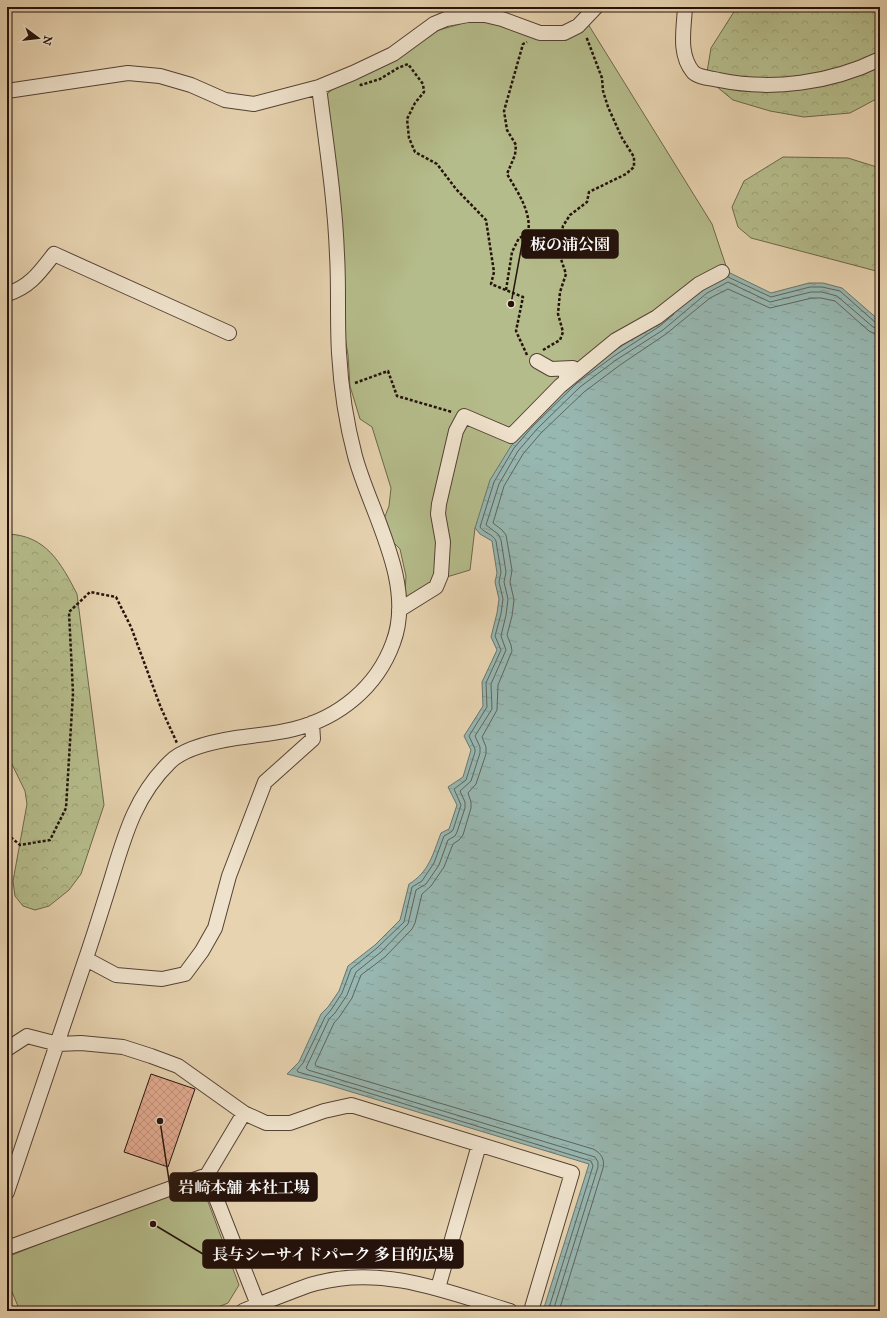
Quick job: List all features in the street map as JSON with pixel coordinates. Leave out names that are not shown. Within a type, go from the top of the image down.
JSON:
[{"type":"street","points":[[7,91],[128,73],[160,76],[191,85],[225,100],[254,104],[319,87],[353,73],[393,54],[434,24],[446,19],[468,15],[485,15],[502,19],[540,33],[564,33],[578,26],[596,7]]},
{"type":"street","points":[[685,7],[683,52],[694,73],[703,77],[739,84],[812,82],[849,72],[880,59]]},
{"type":"street","points":[[7,1192],[58,1044],[124,837],[133,814],[150,786],[172,760],[182,754],[213,742],[294,729],[325,717],[356,698],[386,661],[395,640],[399,610],[396,572],[356,460],[348,428],[342,388],[339,352],[338,259],[335,205],[319,87]]},
{"type":"street","points":[[7,294],[14,292],[34,279],[54,254],[229,333]]},
{"type":"street","points":[[399,610],[436,587],[441,575],[443,542],[438,514],[439,504],[456,431],[464,416],[511,436],[560,386],[616,340],[657,317],[699,284],[722,272]]},
{"type":"street","points":[[537,361],[551,369],[573,368],[560,386]]},
{"type":"street","points":[[86,959],[116,975],[162,979],[185,974],[215,928],[229,876],[265,782],[312,739],[312,723]]},
{"type":"street","points":[[7,1048],[27,1036],[58,1044],[82,1043],[123,1047],[178,1066],[244,1113],[266,1123],[290,1123],[324,1111],[351,1105],[572,1173],[531,1311]]},
{"type":"street","points":[[7,1248],[207,1175],[244,1113]]},
{"type":"street","points":[[438,1288],[479,1145]]},
{"type":"street","points":[[207,1175],[258,1305]]},
{"type":"street","points":[[243,1311],[317,1283],[341,1278],[378,1276],[438,1288],[510,1311]]},
{"type":"path","points":[[353,73],[361,85],[380,79],[408,64],[423,84],[424,92],[415,103],[407,119],[409,138],[415,152],[437,164],[456,189],[486,220],[494,272],[491,284],[523,297],[516,330],[526,355],[537,361],[538,353],[560,340],[563,332],[558,314],[560,292],[566,274],[561,259],[559,246],[563,226],[570,215],[587,202],[589,192],[626,174],[634,167],[634,157],[622,138],[608,107],[603,91],[602,78],[586,35],[578,26]]},
{"type":"path","points":[[506,290],[512,252],[519,238],[528,234],[530,226],[526,208],[507,174],[516,145],[507,130],[504,111],[523,44],[540,33]]},
{"type":"path","points":[[342,388],[388,371],[397,396],[464,416]]},
{"type":"path","points":[[7,834],[20,846],[50,840],[66,808],[73,693],[69,612],[90,592],[116,598],[131,627],[161,708],[182,754]]},
{"type":"green space","points":[[737,7],[880,7],[880,97],[850,113],[804,117],[770,111],[733,100],[706,78],[711,48]]},
{"type":"green space","points":[[471,21],[491,21],[536,37],[588,24],[712,224],[728,272],[611,353],[475,528],[470,570],[440,579],[406,601],[406,576],[400,549],[393,542],[384,519],[389,506],[391,488],[372,427],[360,419],[350,386],[348,355],[344,331],[325,99],[328,93],[333,89],[394,60],[439,30]]},
{"type":"green space","points":[[783,157],[848,158],[880,168],[880,272],[751,238],[738,227],[732,207],[744,181]]},
{"type":"green space","points":[[7,534],[32,539],[42,545],[58,562],[77,594],[104,805],[81,874],[69,890],[49,906],[35,910],[23,906],[15,896],[13,881],[27,804],[25,791],[7,754]]},
{"type":"green space","points":[[189,1184],[204,1191],[239,1285],[228,1303],[208,1311],[20,1311],[7,1280],[7,1257]]},
{"type":"water","points":[[728,272],[771,293],[809,283],[823,283],[842,288],[880,321],[880,1311],[543,1311],[589,1164],[322,1083],[287,1074],[299,1062],[321,1014],[339,991],[348,966],[375,945],[400,920],[409,884],[426,868],[433,855],[441,833],[449,829],[457,805],[448,787],[463,777],[471,750],[464,736],[483,706],[482,682],[497,650],[491,637],[499,599],[495,582],[497,573],[492,541],[480,534],[475,528],[490,480],[511,446],[530,423],[574,380],[657,322],[702,285]]},
{"type":"building","points":[[151,1074],[195,1089],[168,1167],[124,1152]]},
{"type":"place","name":"板の浦公園","points":[[511,304]]},
{"type":"place","name":"岩崎本舗 本社工場","points":[[160,1121]]},
{"type":"place","name":"長与シーサイドパーク 多目的広場","points":[[153,1224]]}]
